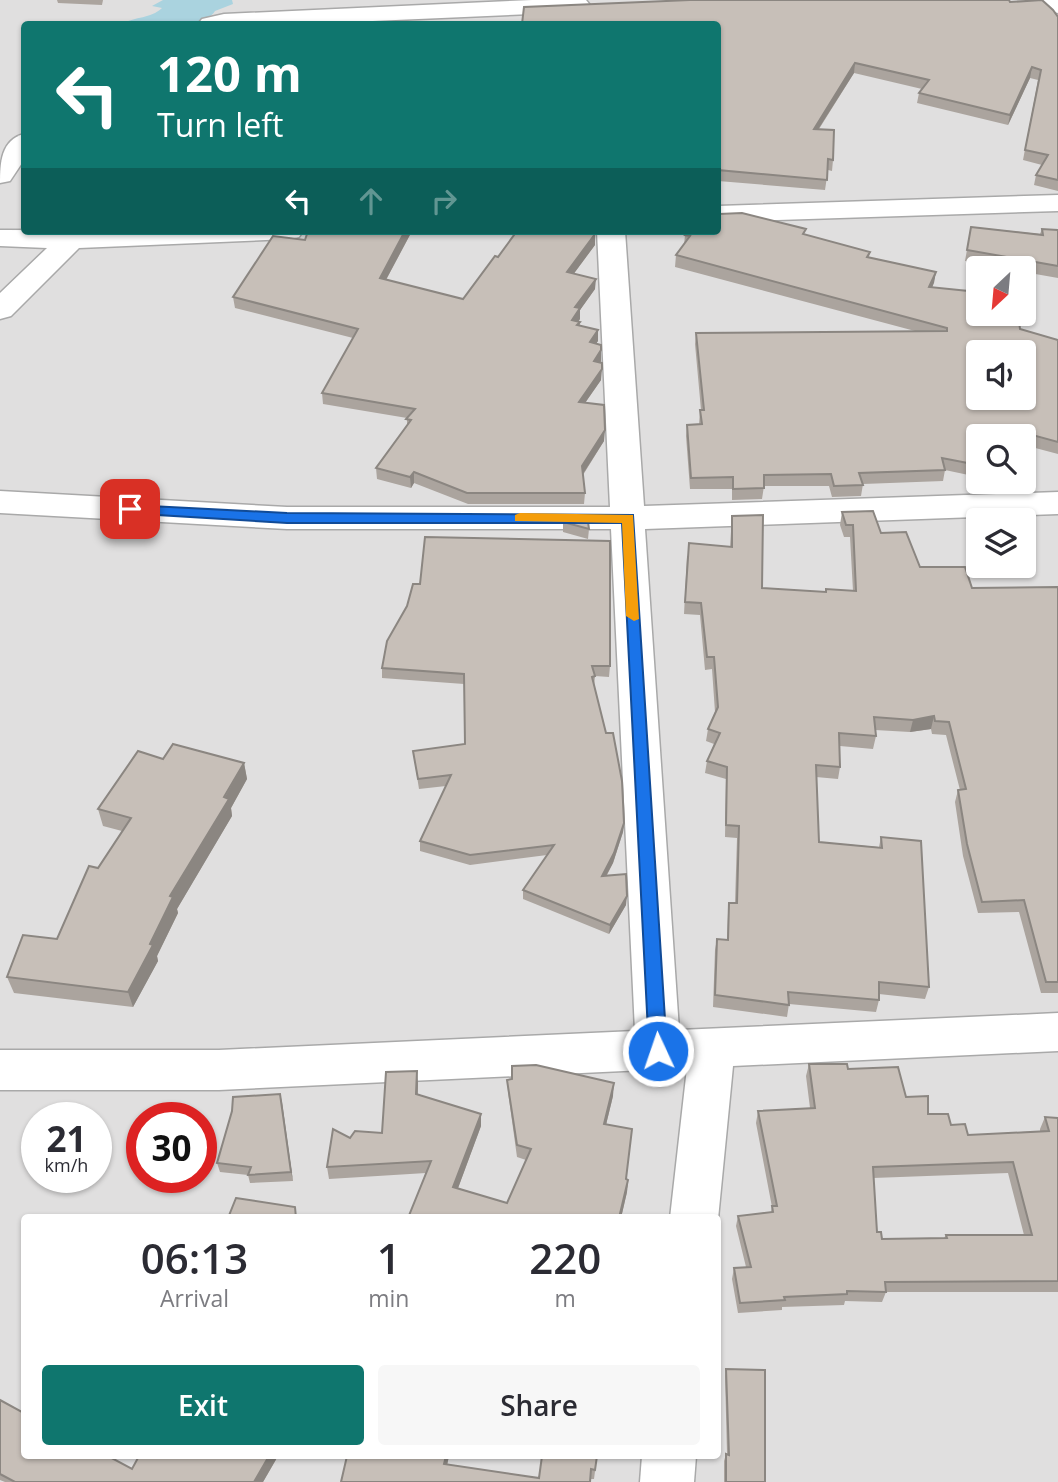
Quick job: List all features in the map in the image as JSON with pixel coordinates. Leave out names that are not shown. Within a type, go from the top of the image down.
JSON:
[{"type":"street","points":[[1053,0],[1058,6]]},
{"type":"street","points":[[224,21],[597,4]]},
{"type":"street","points":[[0,175],[21,146]]},
{"type":"street","points":[[721,214],[1058,203]]},
{"type":"street","points":[[0,238],[72,240],[193,235]]},
{"type":"street","points":[[611,235],[658,1051]]},
{"type":"street","points":[[0,310],[72,240]]},
{"type":"street","points":[[0,502],[287,518],[628,518],[1058,503]]},
{"type":"street","points":[[0,1070],[219,1070],[712,1050],[1058,1032]]},
{"type":"street","points":[[694,1214],[712,1050]]},
{"type":"street","points":[[667,1482],[669,1459]]},
{"type":"shaded area","points":[[0,0],[1058,0],[1058,1482],[0,1482]]},
{"type":"water","points":[[163,0],[232,0],[233,4],[215,11],[200,21],[130,21],[148,16],[162,8],[152,6]]},
{"type":"building","points":[[690,0],[1042,0],[1058,17],[1058,180],[1036,175],[1048,155],[1025,150],[1041,70],[1032,67],[1010,115],[919,93],[929,80],[855,63],[814,129],[834,130],[833,160],[828,159],[827,180],[721,170],[721,21],[522,21],[524,7]]},
{"type":"building","points":[[742,213],[806,229],[803,234],[870,252],[867,257],[936,272],[929,287],[966,291],[966,326],[1020,326],[1020,329],[1058,340],[1058,442],[1036,436],[1036,424],[966,424],[966,463],[942,458],[945,470],[859,473],[863,485],[834,486],[831,474],[764,475],[764,488],[733,489],[733,477],[691,478],[687,425],[702,424],[700,410],[704,410],[696,333],[947,331],[947,328],[676,255],[690,236],[685,235],[721,235],[721,214]]},
{"type":"building","points":[[971,227],[1043,235],[1042,229],[1058,230],[1058,266],[1036,262],[1036,256],[1001,256],[967,250]]},
{"type":"building","points":[[307,235],[403,235],[380,278],[463,299],[514,235],[594,235],[567,272],[596,279],[575,307],[580,308],[572,320],[580,322],[577,325],[598,330],[590,342],[601,345],[594,361],[602,363],[602,369],[579,402],[604,405],[605,430],[582,466],[585,493],[467,493],[414,472],[410,477],[376,468],[411,420],[406,419],[415,409],[322,393],[358,329],[233,297],[273,236],[305,240]]},
{"type":"building","points":[[873,511],[881,533],[906,532],[920,567],[965,567],[966,578],[969,578],[972,588],[1058,587],[1058,982],[1046,982],[1024,900],[982,902],[967,844],[958,790],[966,789],[949,722],[935,721],[934,716],[913,720],[874,717],[876,736],[839,733],[840,767],[816,765],[819,842],[882,848],[881,837],[921,841],[929,987],[879,982],[879,1000],[788,992],[789,1005],[715,995],[717,939],[728,940],[729,903],[737,903],[739,826],[726,825],[727,767],[707,761],[720,733],[708,729],[718,707],[714,657],[707,657],[701,603],[685,602],[689,543],[732,547],[732,516],[763,515],[762,588],[856,591],[853,525],[846,525],[842,512]]},
{"type":"building","points":[[563,522],[588,522],[589,529]]},
{"type":"building","points":[[425,537],[610,541],[610,666],[592,666],[595,676],[592,677],[606,733],[613,733],[622,781],[624,823],[614,853],[602,876],[626,874],[627,896],[610,925],[523,890],[554,845],[470,855],[420,841],[451,775],[418,779],[413,751],[465,744],[464,674],[382,668],[387,641],[407,606],[413,584],[420,584]]},
{"type":"building","points":[[173,744],[244,763],[224,797],[229,799],[170,896],[173,897],[150,944],[153,945],[128,992],[7,977],[23,935],[57,939],[89,866],[98,868],[131,818],[98,809],[138,751],[163,759]]},
{"type":"building","points":[[809,1064],[847,1064],[848,1069],[898,1067],[906,1097],[928,1096],[928,1114],[948,1114],[951,1125],[965,1124],[968,1135],[1049,1131],[1045,1117],[1058,1118],[1058,1281],[885,1282],[886,1292],[847,1291],[847,1294],[784,1297],[785,1300],[740,1303],[734,1268],[751,1267],[738,1216],[773,1212],[772,1206],[777,1206],[758,1111],[815,1108]],"holes":[[[1013,1162],[1032,1235],[946,1235],[947,1238],[882,1239],[881,1232],[877,1232],[873,1167]]]},
{"type":"building","points":[[536,1065],[614,1083],[604,1124],[632,1129],[628,1180],[620,1214],[410,1214],[431,1161],[327,1167],[333,1129],[350,1138],[355,1131],[382,1133],[386,1072],[417,1071],[416,1094],[481,1114],[453,1187],[507,1203],[531,1149],[517,1145],[507,1080],[512,1079],[512,1066]]},
{"type":"building","points":[[280,1094],[291,1172],[248,1175],[251,1167],[217,1163],[232,1111],[233,1097]]},
{"type":"building","points":[[236,1198],[295,1207],[296,1214],[230,1214]]},
{"type":"building","points":[[726,1369],[765,1370],[765,1482],[726,1482],[726,1454],[729,1455]]},
{"type":"building","points":[[0,1400],[21,1411],[21,1459],[114,1459],[132,1469],[137,1459],[267,1459],[254,1482],[15,1482],[0,1474]]},
{"type":"building","points":[[346,1459],[445,1459],[444,1464],[539,1478],[542,1459],[597,1459],[595,1470],[591,1469],[590,1482],[341,1482]]},
{"type":"slow traffic","points":[[520,518],[628,518],[634,616]]},
{"type":"route","points":[[130,509],[287,518],[628,518],[658,1051]]}]
